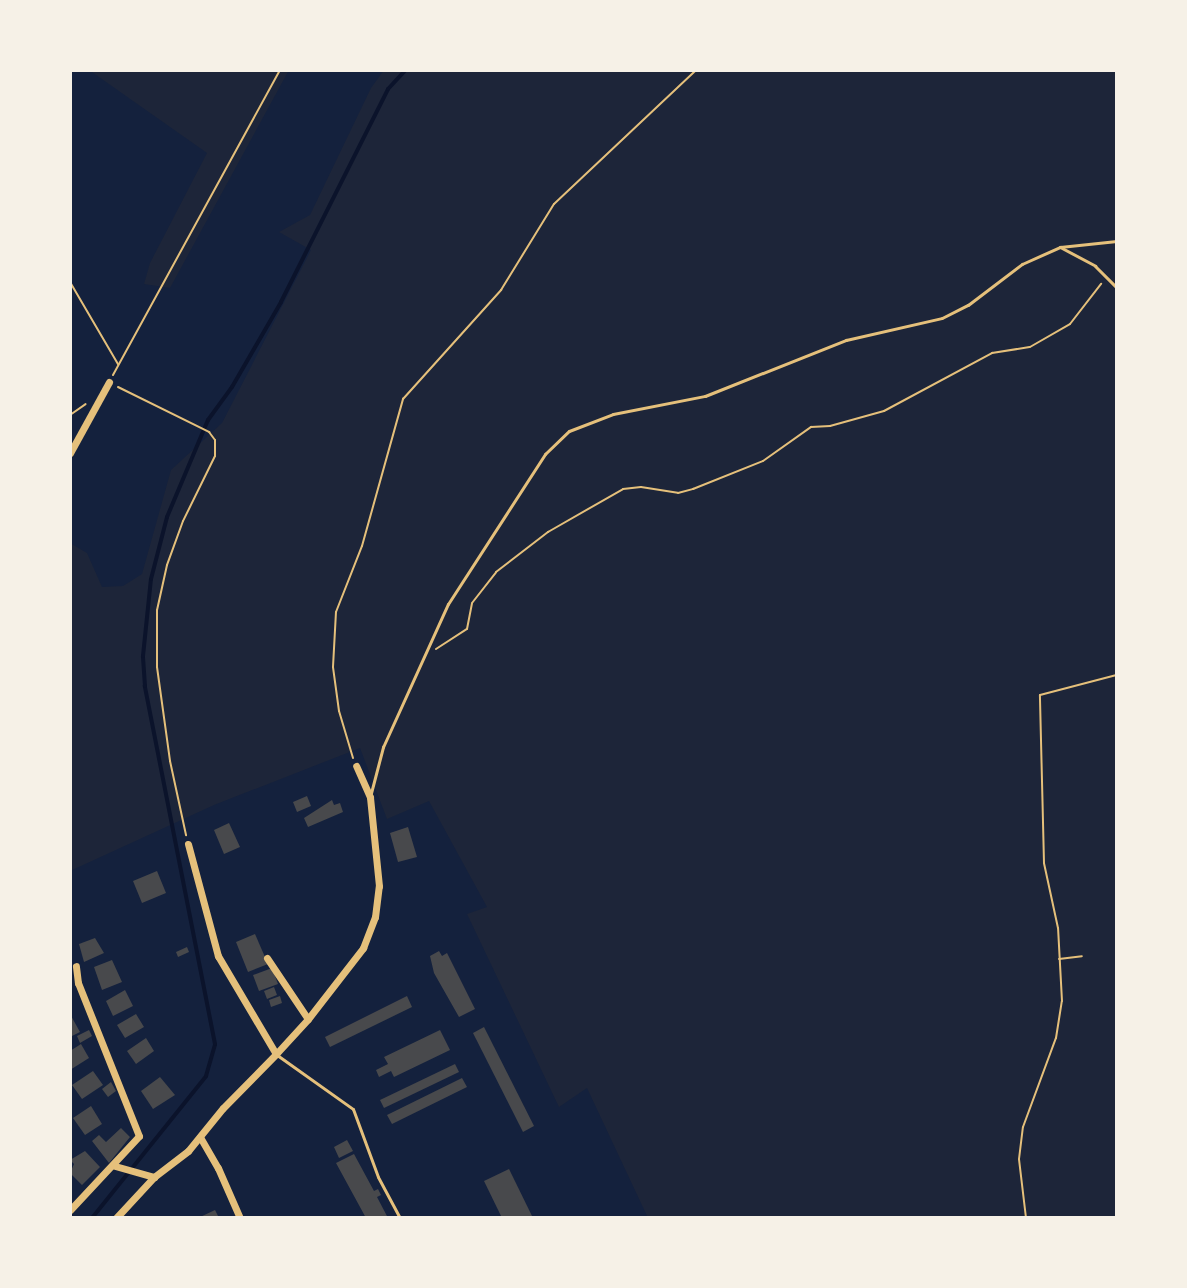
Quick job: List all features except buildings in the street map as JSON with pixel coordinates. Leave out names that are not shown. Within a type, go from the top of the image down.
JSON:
[{"type":"street","points":[[70,453],[109,382]]},
{"type":"street","points":[[116,1218],[150,1176],[200,1137],[276,1054],[308,1019],[363,948],[375,917],[379,886],[370,797],[356,766]]},
{"type":"street","points":[[188,844],[218,956],[276,1054]]},
{"type":"street","points":[[267,958],[308,1019]]},
{"type":"street","points":[[70,1210],[136,1143],[138,1129],[78,983],[76,966]]},
{"type":"street","points":[[200,1137],[218,1168],[240,1218]]},
{"type":"street","points":[[115,1166],[150,1176]]},
{"type":"lane","points":[[370,797],[383,747],[448,604],[545,454],[569,431],[601,417],[705,396],[846,340],[942,318],[968,305],[1022,264],[1060,247],[1117,241]]},
{"type":"lane","points":[[1060,247],[1110,279],[1117,288]]},
{"type":"lane","points":[[1110,279],[1117,276]]},
{"type":"lane","points":[[276,1054],[353,1109],[378,1177],[400,1218]]},
{"type":"path","points":[[188,844],[170,761],[157,667],[157,610],[167,565],[183,521],[215,456],[215,440],[202,428],[109,382],[280,70]]},
{"type":"path","points":[[356,766],[339,711],[333,667],[336,612],[362,546],[403,399],[501,290],[554,204],[696,70]]},
{"type":"path","points":[[424,655],[467,629],[472,603],[496,572],[548,532],[623,489],[641,487],[678,493],[693,489],[763,461],[811,427],[830,426],[884,411],[992,353],[1030,347],[1070,324],[1100,284],[1110,279]]},
{"type":"path","points":[[70,282],[118,365]]},
{"type":"path","points":[[1026,1218],[1019,1159],[1022,1138],[1056,1038],[1062,1001],[1058,928],[1044,863],[1040,695],[1117,675]]},
{"type":"path","points":[[1059,959],[1082,956]]},
{"type":"shaded area","points":[[89,70],[289,70],[170,288],[144,284],[150,263],[207,153]]},
{"type":"shaded area","points":[[384,70],[1117,70],[1117,1218],[648,1218],[587,1088],[559,1107],[467,914],[487,907],[429,801],[387,819],[360,748],[214,805],[70,871],[70,543],[87,553],[102,587],[123,586],[142,574],[171,470],[222,423],[311,250],[279,232],[310,215],[371,88]]},
{"type":"waterway","points":[[92,1218],[206,1076],[215,1044],[145,686],[143,656],[151,579],[167,517],[208,420],[232,387],[281,302],[388,89],[406,70]]}]
